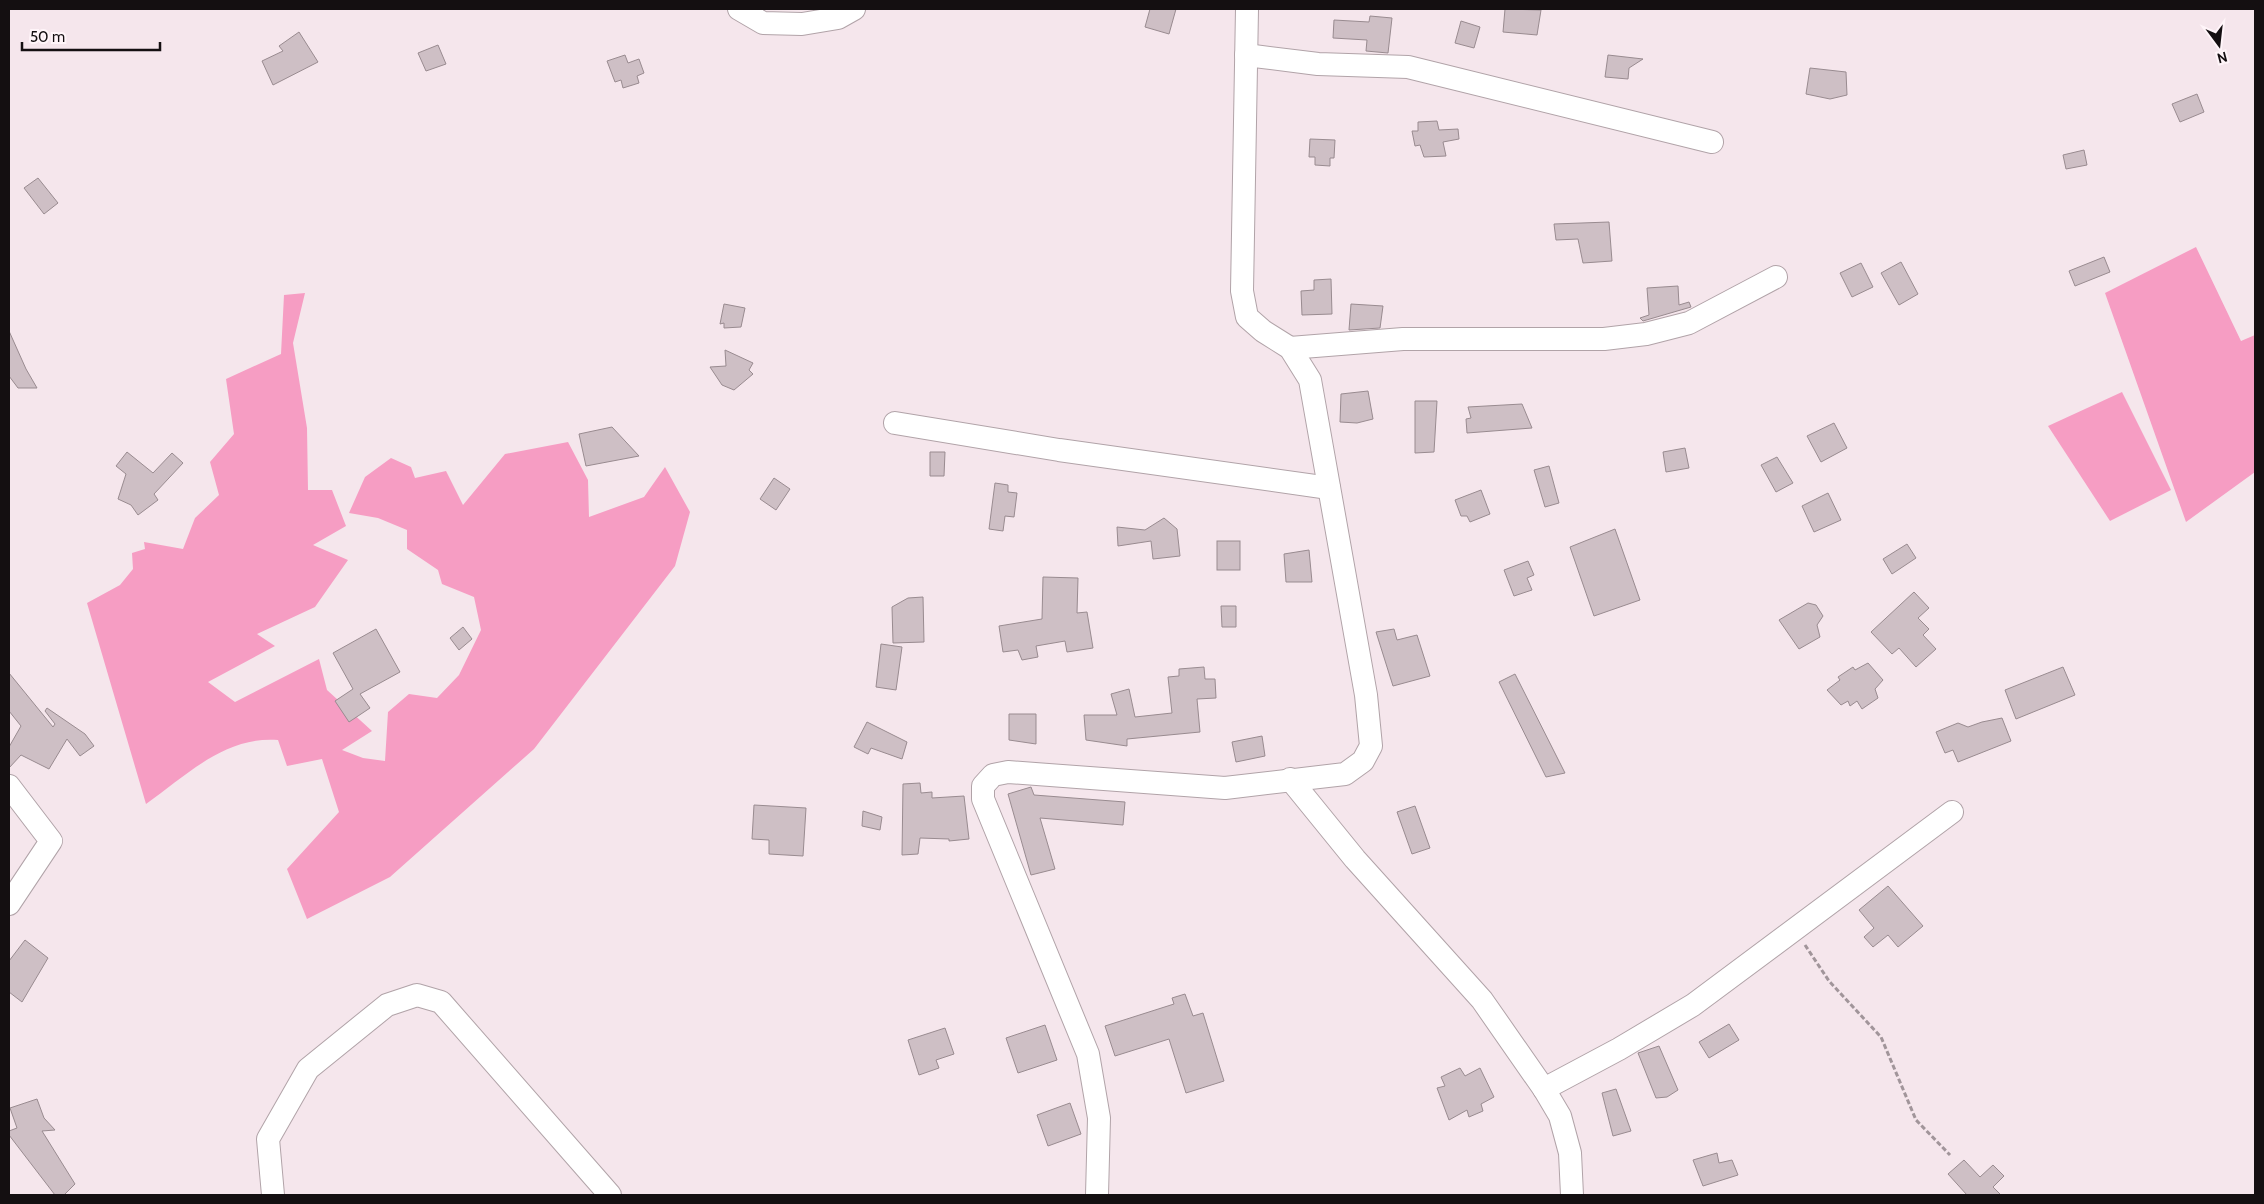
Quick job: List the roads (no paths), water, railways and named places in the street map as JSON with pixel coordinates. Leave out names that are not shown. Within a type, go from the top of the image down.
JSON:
[{"type":"street","points":[[739,9],[763,24],[802,24],[838,18],[854,9]]},
{"type":"street","points":[[1097,1195],[1099,1118],[1088,1054],[983,798],[983,786],[993,775],[1008,772],[1225,788],[1346,774],[1363,761],[1371,746],[1366,695],[1310,380],[1290,348],[1263,331],[1247,317],[1242,291],[1247,9]]},
{"type":"street","points":[[1246,55],[1318,64],[1408,67],[1712,142]]},
{"type":"street","points":[[1290,348],[1403,338],[1604,339],[1646,334],[1689,323],[1776,278]]},
{"type":"street","points":[[895,422],[1059,450],[1329,488]]},
{"type":"street","points":[[1290,779],[1355,859],[1482,1000],[1544,1088],[1560,1116],[1570,1152],[1572,1195]]},
{"type":"street","points":[[9,786],[51,841],[9,904]]},
{"type":"street","points":[[1544,1088],[1619,1049],[1693,1005],[1952,812]]},
{"type":"street","points":[[273,1195],[268,1139],[308,1069],[387,1005],[417,995],[441,1002],[610,1195]]}]
